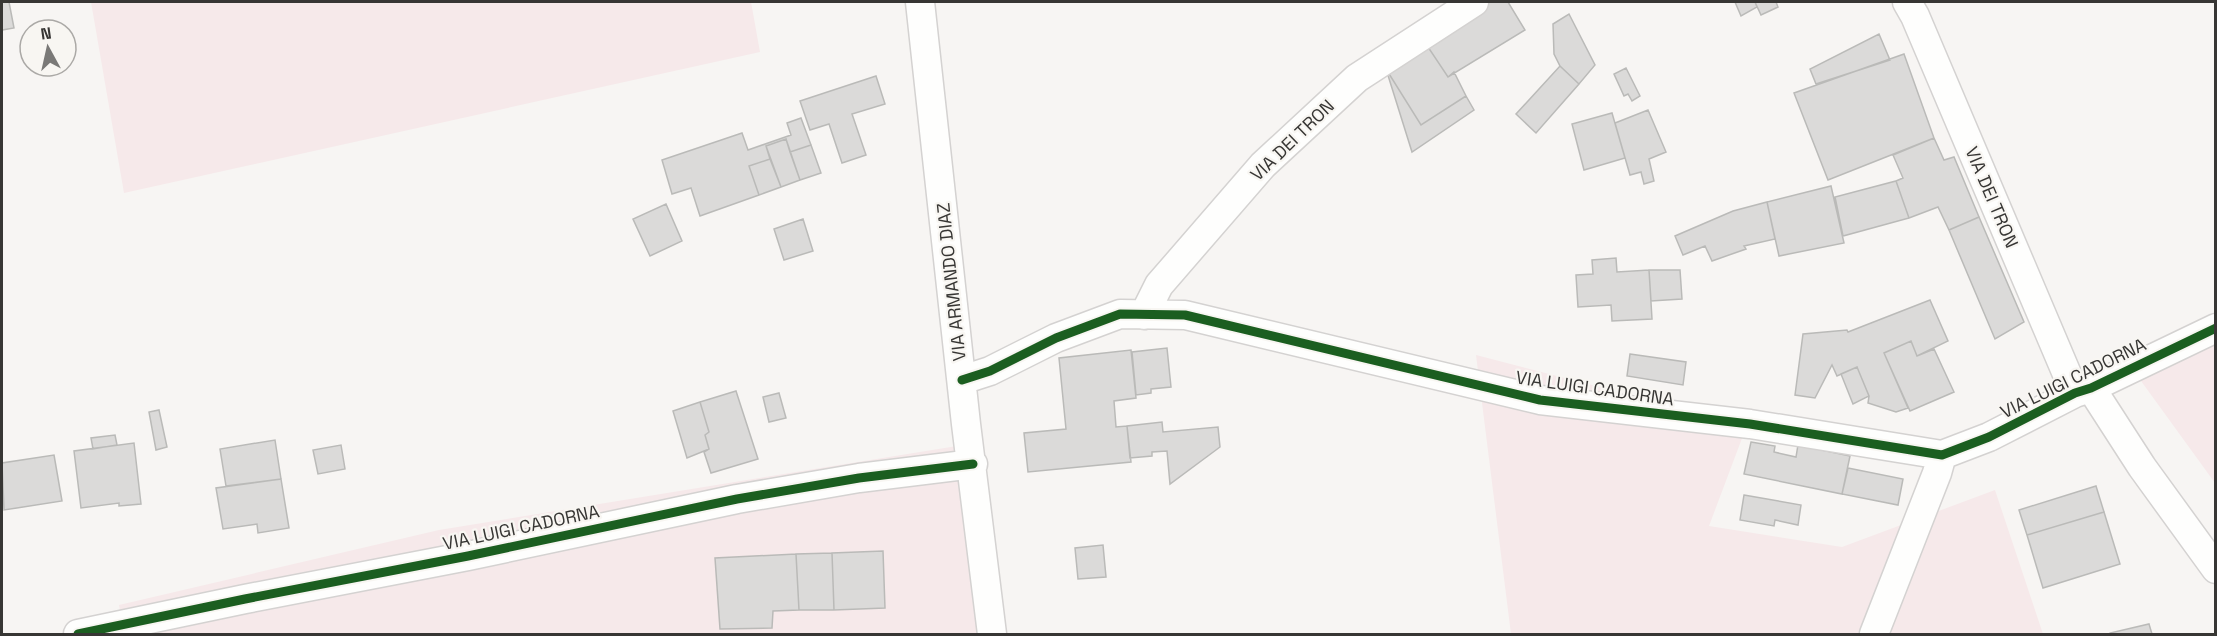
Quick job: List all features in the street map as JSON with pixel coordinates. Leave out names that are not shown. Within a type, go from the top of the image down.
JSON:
[{"type":"street","name":"VIA ARMANDO DIAZ","points":[[920,2],[992,634]]},
{"type":"street","name":"VIA DEI TRON","points":[[1144,315],[1159,285],[1263,165],[1357,78],[1474,2]]},
{"type":"street","name":"VIA DEI TRON","points":[[1907,2],[2066,367],[2216,568]]},
{"type":"street","name":"VIA LUIGI CADORNA","points":[[962,380],[990,371],[1056,338],[1120,314],[1185,315],[1540,400],[1750,424],[1942,454],[1989,437],[2216,328]]},
{"type":"street","points":[[1874,634],[1937,473],[1942,454]]},
{"type":"street","name":"VIA LUIGI CADORNA","points":[[78,634],[245,598],[468,556],[737,499],[859,478],[972,464]]},
{"type":"shaded area","points":[[91,2],[751,2],[760,52],[124,193]]},
{"type":"shaded area","points":[[2215,327],[2215,483],[2128,363]]},
{"type":"shaded area","points":[[1476,355],[1747,425],[1709,526],[1842,547],[1995,490],[2043,634],[1511,634]]},
{"type":"shaded area","points":[[957,446],[981,634],[124,634],[119,605],[439,530]]},
{"type":"building","points":[[2,2],[9,2],[14,28],[2,30]]},
{"type":"building","points":[[1485,2],[1508,2],[1525,30],[1448,77],[1426,44]]},
{"type":"building","points":[[1735,2],[1755,2],[1757,7],[1741,16]]},
{"type":"building","points":[[1755,2],[1776,2],[1778,7],[1761,15]]},
{"type":"building","points":[[1569,14],[1595,65],[1579,84],[1560,66],[1554,54],[1553,24]]},
{"type":"building","points":[[1879,34],[1890,60],[1816,84],[1810,69]]},
{"type":"building","points":[[1426,44],[1448,77],[1454,72],[1466,96],[1421,125],[1386,69]]},
{"type":"building","points":[[1904,54],[1934,138],[1828,180],[1794,93]]},
{"type":"building","points":[[1560,66],[1579,84],[1536,133],[1516,114]]},
{"type":"building","points":[[1626,68],[1640,96],[1632,101],[1628,94],[1624,96],[1614,74]]},
{"type":"building","points":[[1386,69],[1421,125],[1466,96],[1474,110],[1412,152]]},
{"type":"building","points":[[876,76],[885,104],[852,114],[866,155],[842,163],[829,124],[810,130],[800,101]]},
{"type":"building","points":[[1648,110],[1666,152],[1649,159],[1654,181],[1644,184],[1641,172],[1630,175],[1615,123]]},
{"type":"building","points":[[1612,113],[1625,158],[1584,170],[1572,124]]},
{"type":"building","points":[[801,118],[811,145],[790,152],[786,139],[766,146],[770,159],[749,166],[759,195],[700,216],[691,188],[672,194],[662,160],[742,133],[748,150],[791,135],[787,123]]},
{"type":"building","points":[[1934,138],[1944,160],[1954,157],[1979,217],[1949,230],[1938,207],[1909,218],[1896,181],[1903,178],[1893,155]]},
{"type":"building","points":[[786,139],[800,180],[781,187],[766,146]]},
{"type":"building","points":[[811,145],[821,173],[800,180],[790,152]]},
{"type":"building","points":[[770,159],[781,187],[759,195],[749,166]]},
{"type":"building","points":[[1896,181],[1909,218],[1843,236],[1835,197]]},
{"type":"building","points":[[1831,186],[1844,243],[1779,256],[1767,202]]},
{"type":"building","points":[[1767,202],[1775,239],[1744,246],[1746,249],[1712,261],[1705,246],[1683,255],[1675,236],[1733,211]]},
{"type":"building","points":[[666,204],[682,241],[650,256],[633,219]]},
{"type":"building","points":[[1979,217],[2024,322],[1995,339],[1949,230]]},
{"type":"building","points":[[803,219],[813,251],[784,260],[774,229]]},
{"type":"building","points":[[1616,258],[1617,272],[1649,270],[1652,319],[1612,321],[1611,305],[1578,307],[1576,275],[1593,274],[1592,260]]},
{"type":"building","points":[[1649,270],[1680,270],[1682,299],[1651,301]]},
{"type":"building","points":[[1930,300],[1948,341],[1917,356],[1911,341],[1884,353],[1908,408],[1896,412],[1868,403],[1869,396],[1857,367],[1837,376],[1832,365],[1815,398],[1795,395],[1803,334],[1847,330],[1848,332]]},
{"type":"building","points":[[1911,341],[1917,356],[1934,349],[1954,392],[1910,411],[1884,353]]},
{"type":"building","points":[[1167,348],[1171,387],[1151,389],[1151,393],[1136,395],[1132,352]]},
{"type":"building","points":[[1131,350],[1136,398],[1114,401],[1116,427],[1127,426],[1131,462],[1028,472],[1024,433],[1066,429],[1059,358]]},
{"type":"building","points":[[1630,354],[1686,362],[1683,385],[1627,376]]},
{"type":"building","points":[[1857,367],[1869,396],[1853,404],[1841,374]]},
{"type":"building","points":[[736,391],[758,459],[711,473],[704,452],[709,449],[705,435],[709,432],[700,402]]},
{"type":"building","points":[[779,393],[786,418],[769,422],[763,397]]},
{"type":"building","points":[[700,402],[709,432],[705,435],[709,449],[687,458],[673,411]]},
{"type":"building","points":[[159,410],[167,447],[156,450],[149,412]]},
{"type":"building","points":[[1162,422],[1163,432],[1218,427],[1220,447],[1170,484],[1167,451],[1152,452],[1152,456],[1130,458],[1127,426]]},
{"type":"building","points":[[115,435],[117,445],[93,449],[91,438]]},
{"type":"building","points":[[275,440],[281,479],[226,486],[220,449]]},
{"type":"building","points":[[1751,442],[1775,446],[1774,452],[1796,457],[1798,445],[1850,456],[1842,494],[1744,474]]},
{"type":"building","points":[[134,443],[141,504],[119,506],[119,503],[81,508],[74,451]]},
{"type":"building","points":[[341,445],[345,469],[318,474],[313,450]]},
{"type":"building","points":[[54,455],[62,501],[4,510],[2,463]]},
{"type":"building","points":[[1848,468],[1903,479],[1898,505],[1842,494]]},
{"type":"building","points":[[281,479],[289,528],[258,533],[257,524],[223,529],[216,488]]},
{"type":"building","points":[[2096,486],[2104,512],[2027,535],[2019,510]]},
{"type":"building","points":[[1744,495],[1801,505],[1798,525],[1775,520],[1774,526],[1740,520]]},
{"type":"building","points":[[2104,512],[2120,564],[2043,588],[2027,535]]},
{"type":"building","points":[[1103,545],[1106,577],[1078,579],[1075,548]]},
{"type":"building","points":[[883,551],[885,608],[834,610],[832,553]]},
{"type":"building","points":[[832,553],[834,610],[799,610],[796,554]]},
{"type":"building","points":[[796,554],[799,610],[773,611],[772,628],[720,629],[715,558]]},
{"type":"building","points":[[2149,624],[2152,634],[2110,634],[2110,633]]},
{"type":"cycle path","points":[[962,380],[990,371],[1056,338],[1120,314],[1185,315],[1540,400],[1750,424],[1942,455],[1989,437],[2075,393],[2091,388],[2216,328]]},
{"type":"cycle path","points":[[78,634],[468,556],[737,499],[859,478],[973,464]]}]
